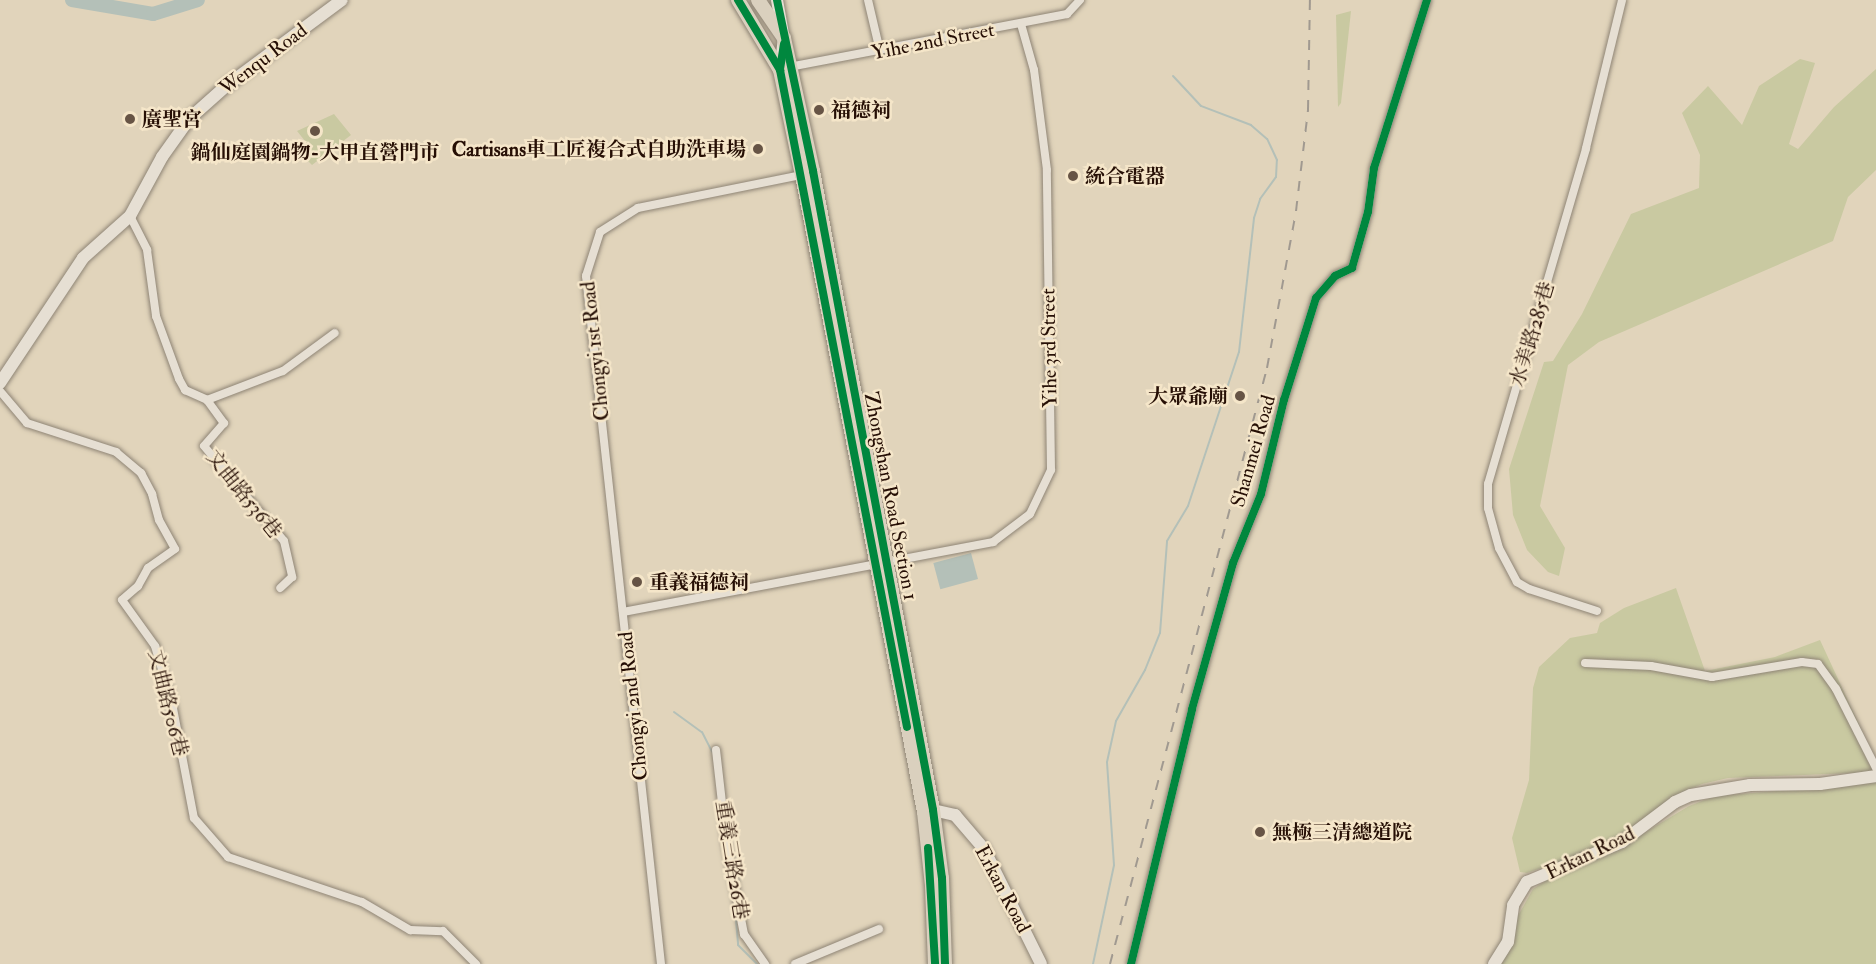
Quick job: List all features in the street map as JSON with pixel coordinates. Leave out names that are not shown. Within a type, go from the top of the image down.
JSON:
[{"type":"main road","points":[[738,0],[786,68]]},
{"type":"main road","points":[[758,0],[784,38]]},
{"type":"main road","name":"Zhongshan Road Section 1","points":[[784,38],[786,68],[802,175],[882,565]]},
{"type":"main road","name":"Zhongshan Road Section 1","points":[[786,68],[942,878],[945,964]]},
{"type":"main road","name":"Zhongshan Road Section 1","points":[[928,811],[934,964]]},
{"type":"street","name":"Wenqu Road","points":[[0,383],[83,258],[130,216],[162,157],[201,106],[342,0]]},
{"type":"street","name":"Zhongshan Road Section 1","points":[[777,0],[784,38]]},
{"type":"street","points":[[868,0],[880,51]]},
{"type":"street","name":"Yihe 2nd Street","points":[[786,68],[1067,14],[1080,0]]},
{"type":"street","name":"Shanmei Road","points":[[1131,964],[1192,709],[1233,563],[1261,494],[1280,413],[1316,298],[1335,276],[1352,268],[1368,212],[1374,168],[1427,0]]},
{"type":"street","name":"水美路285巷","points":[[1597,611],[1517,582],[1499,549],[1488,508],[1488,484],[1586,148],[1622,0]]},
{"type":"street","name":"Yihe 3rd Street","points":[[882,565],[993,543],[1014,531],[1030,514],[1051,470],[1047,170],[1034,70],[1021,24]]},
{"type":"street","name":"Chongyi 1st Road","points":[[623,612],[586,276],[591,253],[600,232],[616,218],[638,208],[802,175]]},
{"type":"street","name":"文曲路536巷","points":[[130,216],[147,250],[156,316],[179,380],[185,390],[207,400],[224,423],[204,446],[284,541],[292,577],[280,588]]},
{"type":"street","points":[[207,400],[283,370],[335,333]]},
{"type":"street","name":"文曲路506巷","points":[[0,391],[27,423],[116,452],[141,472],[152,494],[159,520],[175,549],[148,568],[138,586],[122,600],[155,646],[172,703],[194,818],[228,857],[362,902],[410,930],[443,931],[476,964]]},
{"type":"street","name":"Chongyi 2nd Road","points":[[661,962],[623,612],[882,565]]},
{"type":"street","points":[[1586,663],[1651,666],[1712,677],[1802,662],[1818,664],[1836,689],[1875,770]]},
{"type":"street","name":"重義三路26巷","points":[[716,750],[727,846],[744,934],[765,964]]},
{"type":"street","name":"Erkan Road","points":[[1494,964],[1508,942],[1513,905],[1527,882],[1623,842],[1675,802],[1691,795],[1750,785],[1820,784],[1875,770]]},
{"type":"street","name":"Erkan Road","points":[[928,811],[955,815],[984,849],[1041,964]]},
{"type":"street","points":[[795,964],[879,929]]},
{"type":"green space","points":[[1351,11],[1341,103],[1338,107],[1336,15]]},
{"type":"green space","points":[[1800,59],[1815,63],[1789,144],[1798,149],[1834,107],[1876,69],[1876,170],[1848,197],[1833,241],[1599,342],[1568,365],[1540,506],[1565,548],[1559,576],[1548,572],[1527,550],[1513,515],[1509,469],[1544,362],[1553,361],[1582,314],[1631,214],[1699,188],[1700,155],[1682,113],[1708,86],[1742,125],[1759,86]]},
{"type":"green space","points":[[334,114],[351,135],[312,165],[296,149],[305,141],[297,131]]},
{"type":"green space","points":[[1676,588],[1705,671],[1775,657],[1820,640],[1876,761],[1876,964],[1491,964],[1533,889],[1553,876],[1619,848],[1689,806],[1715,796],[1864,784],[1854,773],[1728,778],[1702,784],[1676,795],[1620,836],[1585,853],[1527,873],[1520,872],[1512,838],[1529,780],[1533,688],[1539,667],[1570,638],[1597,633],[1600,623],[1624,608]]},
{"type":"shaded area","points":[[971,553],[978,579],[940,589],[933,563]]},
{"type":"waterway","points":[[72,0],[153,14],[198,0]]},
{"type":"waterway","points":[[1093,964],[1114,865],[1107,762],[1116,721],[1145,670],[1160,633],[1167,541],[1188,506],[1239,352],[1254,218],[1260,199],[1276,177],[1277,160],[1267,139],[1251,125],[1201,106],[1173,76]]},
{"type":"waterway","points":[[674,712],[702,732],[712,752]]},
{"type":"waterway","points":[[735,909],[738,945],[757,964]]},
{"type":"railway","points":[[1110,964],[1267,368],[1296,211],[1308,110],[1310,0]]},
{"type":"cycle path","points":[[738,0],[780,70]]},
{"type":"cycle path","points":[[777,0],[813,171],[933,810],[942,878],[945,964]]},
{"type":"cycle path","points":[[1131,964],[1192,709],[1233,563],[1261,494],[1284,400],[1316,298],[1335,276],[1352,268],[1368,212],[1374,168],[1427,0]]},
{"type":"cycle path","points":[[784,44],[780,70],[907,727]]},
{"type":"cycle path","points":[[928,848],[935,964]]},
{"type":"place","name":"福德祠","points":[[819,110]]},
{"type":"place","name":"廣聖宮","points":[[130,119]]},
{"type":"place","name":"鍋仙庭園鍋物-大甲直營門市","points":[[315,131]]},
{"type":"place","name":"Cartisans車工匠複合式自助洗車場","points":[[758,149]]},
{"type":"place","name":"統合電器","points":[[1073,176]]},
{"type":"place","name":"大眾爺廟","points":[[1240,396]]},
{"type":"place","name":"重義福德祠","points":[[637,582]]},
{"type":"place","name":"無極三清總道院","points":[[1260,832]]}]
